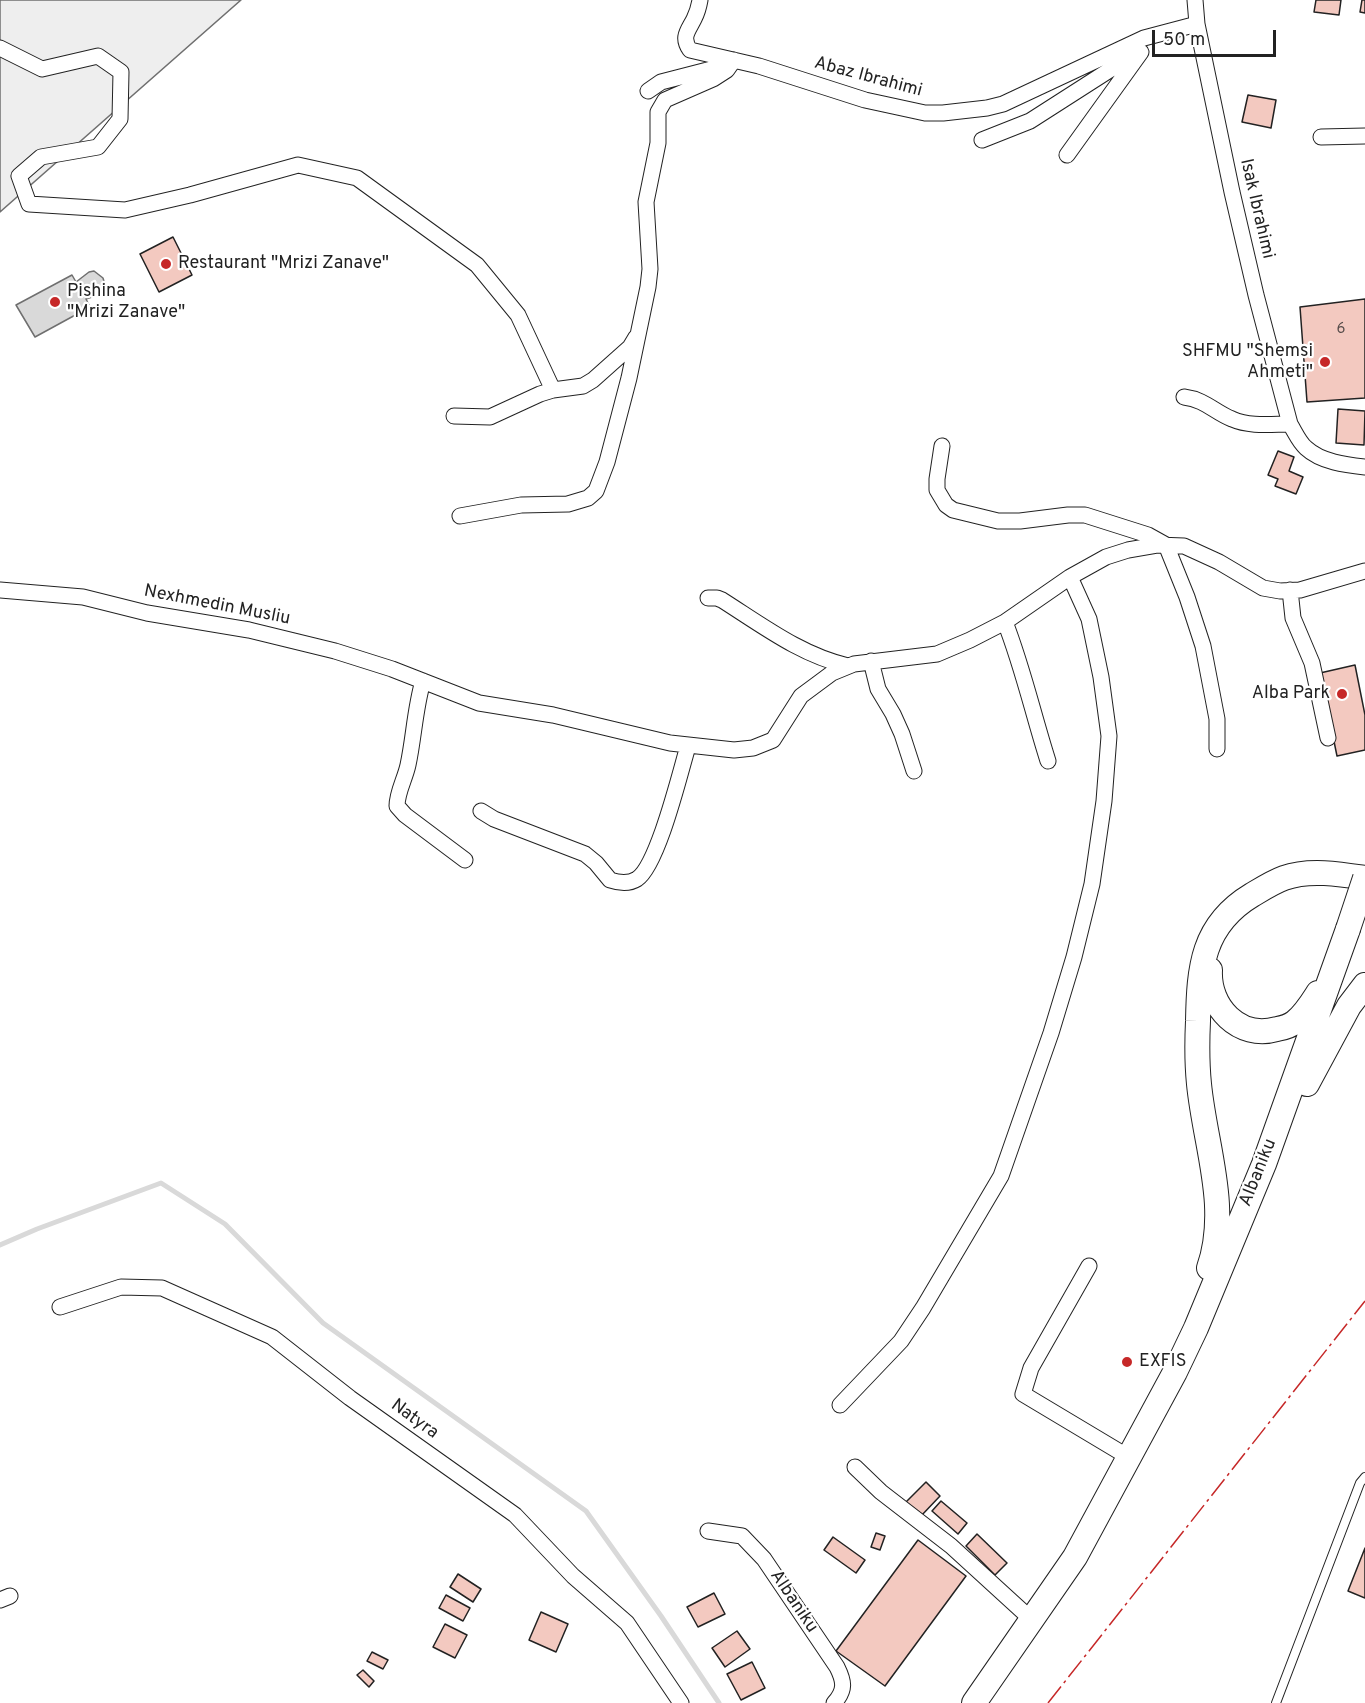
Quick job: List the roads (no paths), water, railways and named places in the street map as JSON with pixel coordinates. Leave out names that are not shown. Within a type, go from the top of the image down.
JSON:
[{"type":"main road","points":[[1196,1328],[1195,1311],[1211,1263],[1217,1228],[1218,1198],[1199,1084],[1197,1039],[1202,962],[1208,944],[1218,924],[1233,909],[1246,898],[1285,877],[1312,873],[1365,878]]},
{"type":"main road","name":"Albaniku","points":[[974,1703],[1076,1557],[1130,1458],[1196,1328],[1264,1164],[1365,878]]},
{"type":"main road","points":[[1233,909],[1229,923],[1215,947],[1209,982],[1212,995],[1227,1018],[1252,1030],[1268,1032],[1285,1027],[1303,1014],[1322,986],[1348,929]]},
{"type":"main road","points":[[1240,1221],[1321,1055],[1349,1006],[1365,985]]},
{"type":"street","name":"Abaz Ibrahimi","points":[[700,0],[695,18],[687,30],[686,44],[690,50],[759,66],[865,100],[925,113],[944,113],[1003,104],[1144,38],[1197,24]]},
{"type":"street","name":"Isak Ibrahimi","points":[[1195,0],[1197,24],[1232,192],[1290,424],[1300,441],[1314,454],[1344,464],[1365,467]]},
{"type":"street","points":[[1068,155],[1140,53],[1159,34]]},
{"type":"street","points":[[0,48],[42,69],[98,56],[121,72],[120,119],[98,147],[41,157],[19,176],[29,204],[125,210],[190,195],[298,165],[357,178],[477,265],[518,315],[553,390]]},
{"type":"street","points":[[982,140],[1030,121],[1140,53]]},
{"type":"street","points":[[648,91],[661,82],[711,70],[734,60]]},
{"type":"street","points":[[460,516],[521,505],[568,504],[588,498],[596,491],[607,462],[648,287],[650,269],[646,202],[658,143],[658,112],[665,100],[713,79],[727,70],[734,60]]},
{"type":"street","points":[[1321,137],[1365,136]]},
{"type":"street","points":[[454,416],[490,417],[553,390],[583,386],[630,347],[639,332]]},
{"type":"street","points":[[1185,398],[1204,402],[1238,421],[1290,424]]},
{"type":"street","name":"Nexhmedin Musliu","points":[[942,447],[937,490],[945,505],[953,510],[998,521],[1085,515],[1148,535],[1166,545]]},
{"type":"street","name":"Nexhmedin Musliu","points":[[0,590],[83,597],[147,613],[249,630],[335,651],[479,703],[553,715],[688,746],[734,750],[753,748],[773,740],[801,696],[832,673],[848,666],[871,661],[937,654],[1005,622],[1070,577],[1106,557],[1128,550],[1157,545],[1184,546],[1219,562],[1263,588],[1300,591],[1365,571]]},
{"type":"street","points":[[1166,545],[1187,597],[1203,646],[1217,719],[1217,749]]},
{"type":"street","points":[[840,1405],[901,1341],[1001,1176],[1051,1033],[1074,957],[1092,884],[1104,801],[1109,736],[1106,705],[1089,620],[1070,577]]},
{"type":"street","points":[[1290,590],[1293,618],[1312,663],[1328,738]]},
{"type":"street","name":"Nexhmedin Musliu","points":[[708,598],[722,600],[809,654],[848,666]]},
{"type":"street","points":[[1005,622],[1023,672],[1048,761]]},
{"type":"street","points":[[871,661],[878,689],[902,734],[914,771]]},
{"type":"street","points":[[423,681],[417,702],[408,766],[397,806],[405,815],[465,860]]},
{"type":"street","points":[[481,811],[494,819],[585,854],[610,880],[626,883],[635,880],[650,863],[666,821],[688,746]]},
{"type":"street","points":[[1089,1266],[1031,1368],[1023,1394],[1130,1458]]},
{"type":"street","name":"Natyra","points":[[60,1307],[121,1287],[162,1288],[272,1337],[350,1398],[515,1515],[573,1576],[627,1623],[681,1703]]},
{"type":"street","points":[[855,1467],[881,1492],[951,1546],[1032,1620]]},
{"type":"street","name":"Albaniku","points":[[708,1530],[742,1536],[764,1559],[837,1666],[843,1681],[842,1694],[834,1703]]},
{"type":"lane","points":[[1276,1703],[1360,1483],[1365,1477]]},
{"type":"waterway","points":[[0,1245],[161,1183],[225,1224],[323,1323],[586,1511],[661,1616],[719,1703]]},
{"type":"place","name":"Restaurant \"Mrizi Zanave\"","points":[[166,264]]},
{"type":"place","name":"Pishina \"Mrizi Zanave\"","points":[[55,302]]},
{"type":"place","name":"SHFMU \"Shemsi Ahmeti\"","points":[[1325,362]]},
{"type":"place","name":"Alba Park","points":[[1342,694]]},
{"type":"place","name":"EXFIS","points":[[1127,1362]]}]
